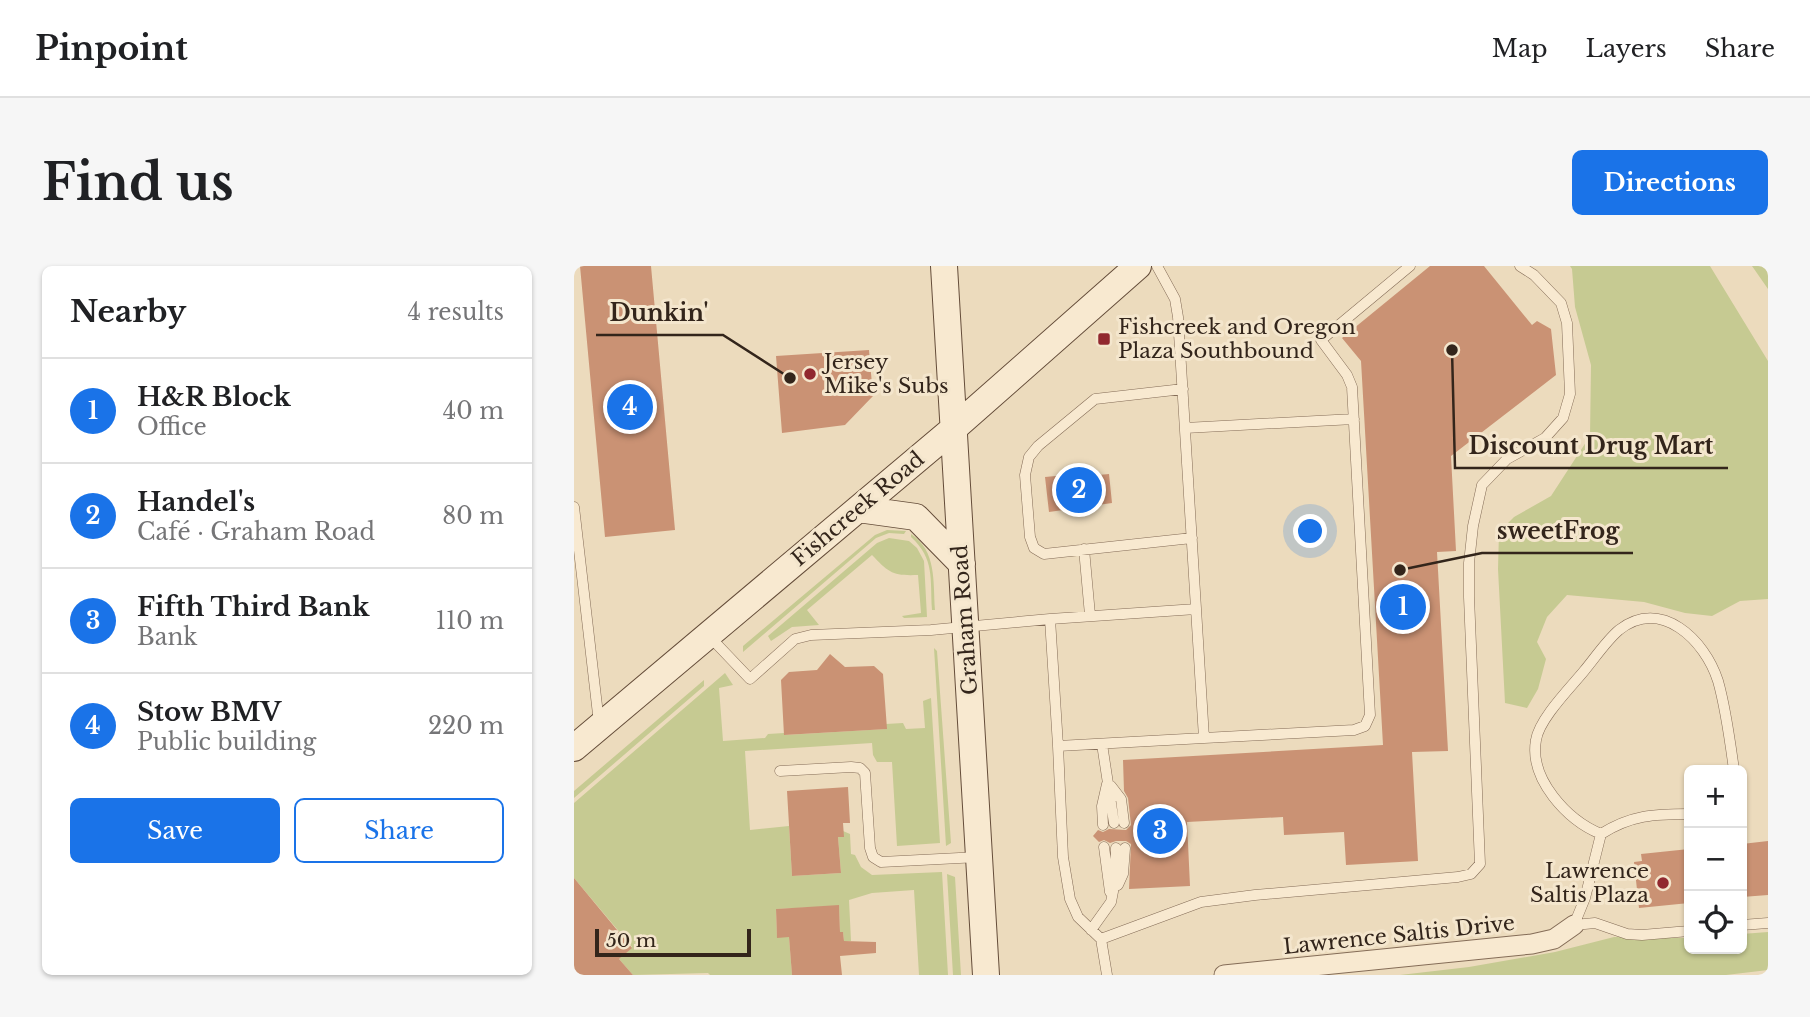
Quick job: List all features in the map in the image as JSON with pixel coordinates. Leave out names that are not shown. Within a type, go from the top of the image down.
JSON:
[{"type":"main road","name":"Graham Road","points":[[944,266],[986,975]]},
{"type":"main road","name":"Fishcreek Road","points":[[574,748],[952,430],[1138,266]]},
{"type":"main road","points":[[858,509],[916,517],[961,564]]},
{"type":"street","name":"Lawrence Saltis Drive","points":[[1224,975],[1532,944],[1554,939],[1574,925]]},
{"type":"lane","points":[[1157,266],[1175,299],[1204,738]]},
{"type":"lane","points":[[1058,746],[1354,730],[1365,726],[1370,715],[1352,387],[1347,374],[1321,340],[1410,266]]},
{"type":"lane","points":[[1101,939],[1201,902],[1458,877],[1471,874],[1480,864],[1469,597],[1473,526],[1482,485],[1507,459],[1545,438],[1563,418],[1570,394],[1567,323],[1561,303],[1534,275],[1520,266]]},
{"type":"lane","points":[[1182,389],[1095,399],[1038,446],[1029,457],[1025,475],[1030,537],[1034,548],[1044,554],[1192,538]]},
{"type":"lane","points":[[1185,428],[1354,419]]},
{"type":"lane","points":[[574,507],[599,727]]},
{"type":"lane","points":[[1084,550],[1090,615]]},
{"type":"lane","points":[[708,635],[750,679],[795,639],[811,635],[966,628],[1090,615],[1196,609]]},
{"type":"lane","points":[[1601,834],[1585,827],[1560,804],[1547,787],[1536,760],[1535,738],[1545,720],[1600,652],[1618,631],[1634,621],[1653,617],[1672,622],[1692,638],[1709,662],[1721,694],[1733,765]]},
{"type":"lane","points":[[1050,619],[1063,857],[1070,899],[1078,917],[1101,939],[1107,975]]},
{"type":"lane","points":[[1102,744],[1113,803],[1114,824]]},
{"type":"lane","points":[[780,771],[860,768],[865,773],[870,848],[873,857],[881,862],[979,857]]},
{"type":"lane","points":[[1684,814],[1639,816],[1615,825],[1601,834],[1585,898],[1574,925],[1595,923],[1634,934],[1684,931]]},
{"type":"lane","points":[[1104,848],[1111,902]]},
{"type":"lane","points":[[1091,930],[1111,902],[1120,848]]},
{"type":"lane","points":[[1747,925],[1768,923]]},
{"type":"green space","points":[[1570,266],[1710,266],[1768,361],[1768,599],[1740,601],[1712,616],[1685,613],[1644,602],[1567,595],[1547,617],[1537,642],[1546,659],[1538,689],[1527,708],[1505,703],[1498,569],[1499,532],[1514,517],[1551,496],[1590,436],[1591,365],[1575,307]]},
{"type":"green space","points":[[1752,266],[1768,266],[1768,289]]},
{"type":"green space","points":[[887,530],[906,531],[904,534],[889,533],[876,538],[743,652],[743,646],[875,535]]},
{"type":"green space","points":[[911,534],[925,549],[929,558],[935,610],[932,610],[928,562]]},
{"type":"green space","points":[[889,538],[909,541],[917,548],[924,561],[927,617],[902,616],[921,613],[918,575],[892,572],[872,555],[807,610],[819,625],[792,627],[771,641],[768,636],[877,543]]},
{"type":"green space","points":[[934,648],[937,651],[951,843],[946,846]]},
{"type":"green space","points":[[725,673],[733,685],[719,688],[723,741],[765,738],[768,734],[886,729],[886,724],[903,723],[906,729],[925,728],[923,701],[931,698],[940,843],[897,846],[892,762],[877,762],[872,743],[745,751],[750,830],[789,826],[792,876],[841,873],[838,837],[843,831],[850,834],[851,854],[855,855],[861,867],[872,875],[942,872],[948,975],[919,975],[914,890],[872,893],[849,900],[851,941],[844,941],[843,932],[840,932],[839,906],[776,909],[777,937],[789,937],[792,975],[633,975],[619,959],[632,947],[574,878],[574,803]]},
{"type":"green space","points":[[704,680],[704,686],[574,798],[574,791]]},
{"type":"green space","points":[[947,874],[955,877],[961,975],[953,975]]},
{"type":"green space","points":[[1768,932],[1768,970],[1726,975],[1400,975],[1469,967],[1555,952],[1614,937],[1684,938],[1684,954],[1747,954],[1747,934]]},
{"type":"building","points":[[580,266],[651,266],[675,530],[605,537]]},
{"type":"building","points":[[1430,266],[1484,266],[1532,325],[1537,321],[1551,329],[1556,375],[1451,456],[1456,551],[1437,552],[1448,751],[1412,752],[1418,861],[1346,865],[1344,832],[1284,835],[1283,817],[1187,822],[1190,886],[1129,889],[1131,844],[1126,841],[1099,842],[1093,836],[1098,830],[1126,830],[1131,825],[1128,798],[1124,791],[1123,760],[1383,745],[1361,361],[1342,338]]},
{"type":"building","points":[[869,350],[873,396],[845,425],[782,433],[776,356]]},
{"type":"building","points":[[1077,474],[1077,477],[1109,474],[1112,503],[1049,512],[1045,477]]},
{"type":"building","points":[[830,654],[845,667],[874,666],[883,674],[887,729],[784,735],[781,680],[789,672],[817,670]]},
{"type":"building","points":[[848,787],[850,823],[843,823],[844,837],[838,837],[841,873],[792,876],[787,791]]},
{"type":"building","points":[[1768,841],[1768,895],[1747,897],[1747,843]]},
{"type":"building","name":"Lawrence Saltis Plaza","points":[[1684,850],[1684,904],[1639,908],[1634,862],[1642,861],[1641,854]]},
{"type":"building","points":[[574,878],[632,948],[619,959],[633,975],[574,975]]},
{"type":"building","points":[[839,905],[840,932],[843,932],[844,941],[876,942],[876,953],[840,956],[842,975],[792,975],[789,937],[777,938],[776,909]]},
{"type":"place","name":"Fishcreek and Oregon Plaza Southbound","points":[[1104,339]]},
{"type":"place","name":"Discount Drug Mart","points":[[1452,350]]},
{"type":"place","name":"Jersey Mike's Subs","points":[[810,374]]},
{"type":"place","name":"Dunkin'","points":[[790,378]]},
{"type":"place","name":"Stow BMV","points":[[630,407]]},
{"type":"place","name":"Handel's","points":[[1079,490]]},
{"type":"place","name":"sweetFrog","points":[[1400,570]]},
{"type":"place","name":"H&R Block","points":[[1403,607]]},
{"type":"place","name":"Fifth Third Bank","points":[[1160,831]]},
{"type":"place","name":"Lawrence Saltis Plaza","points":[[1663,883]]}]
